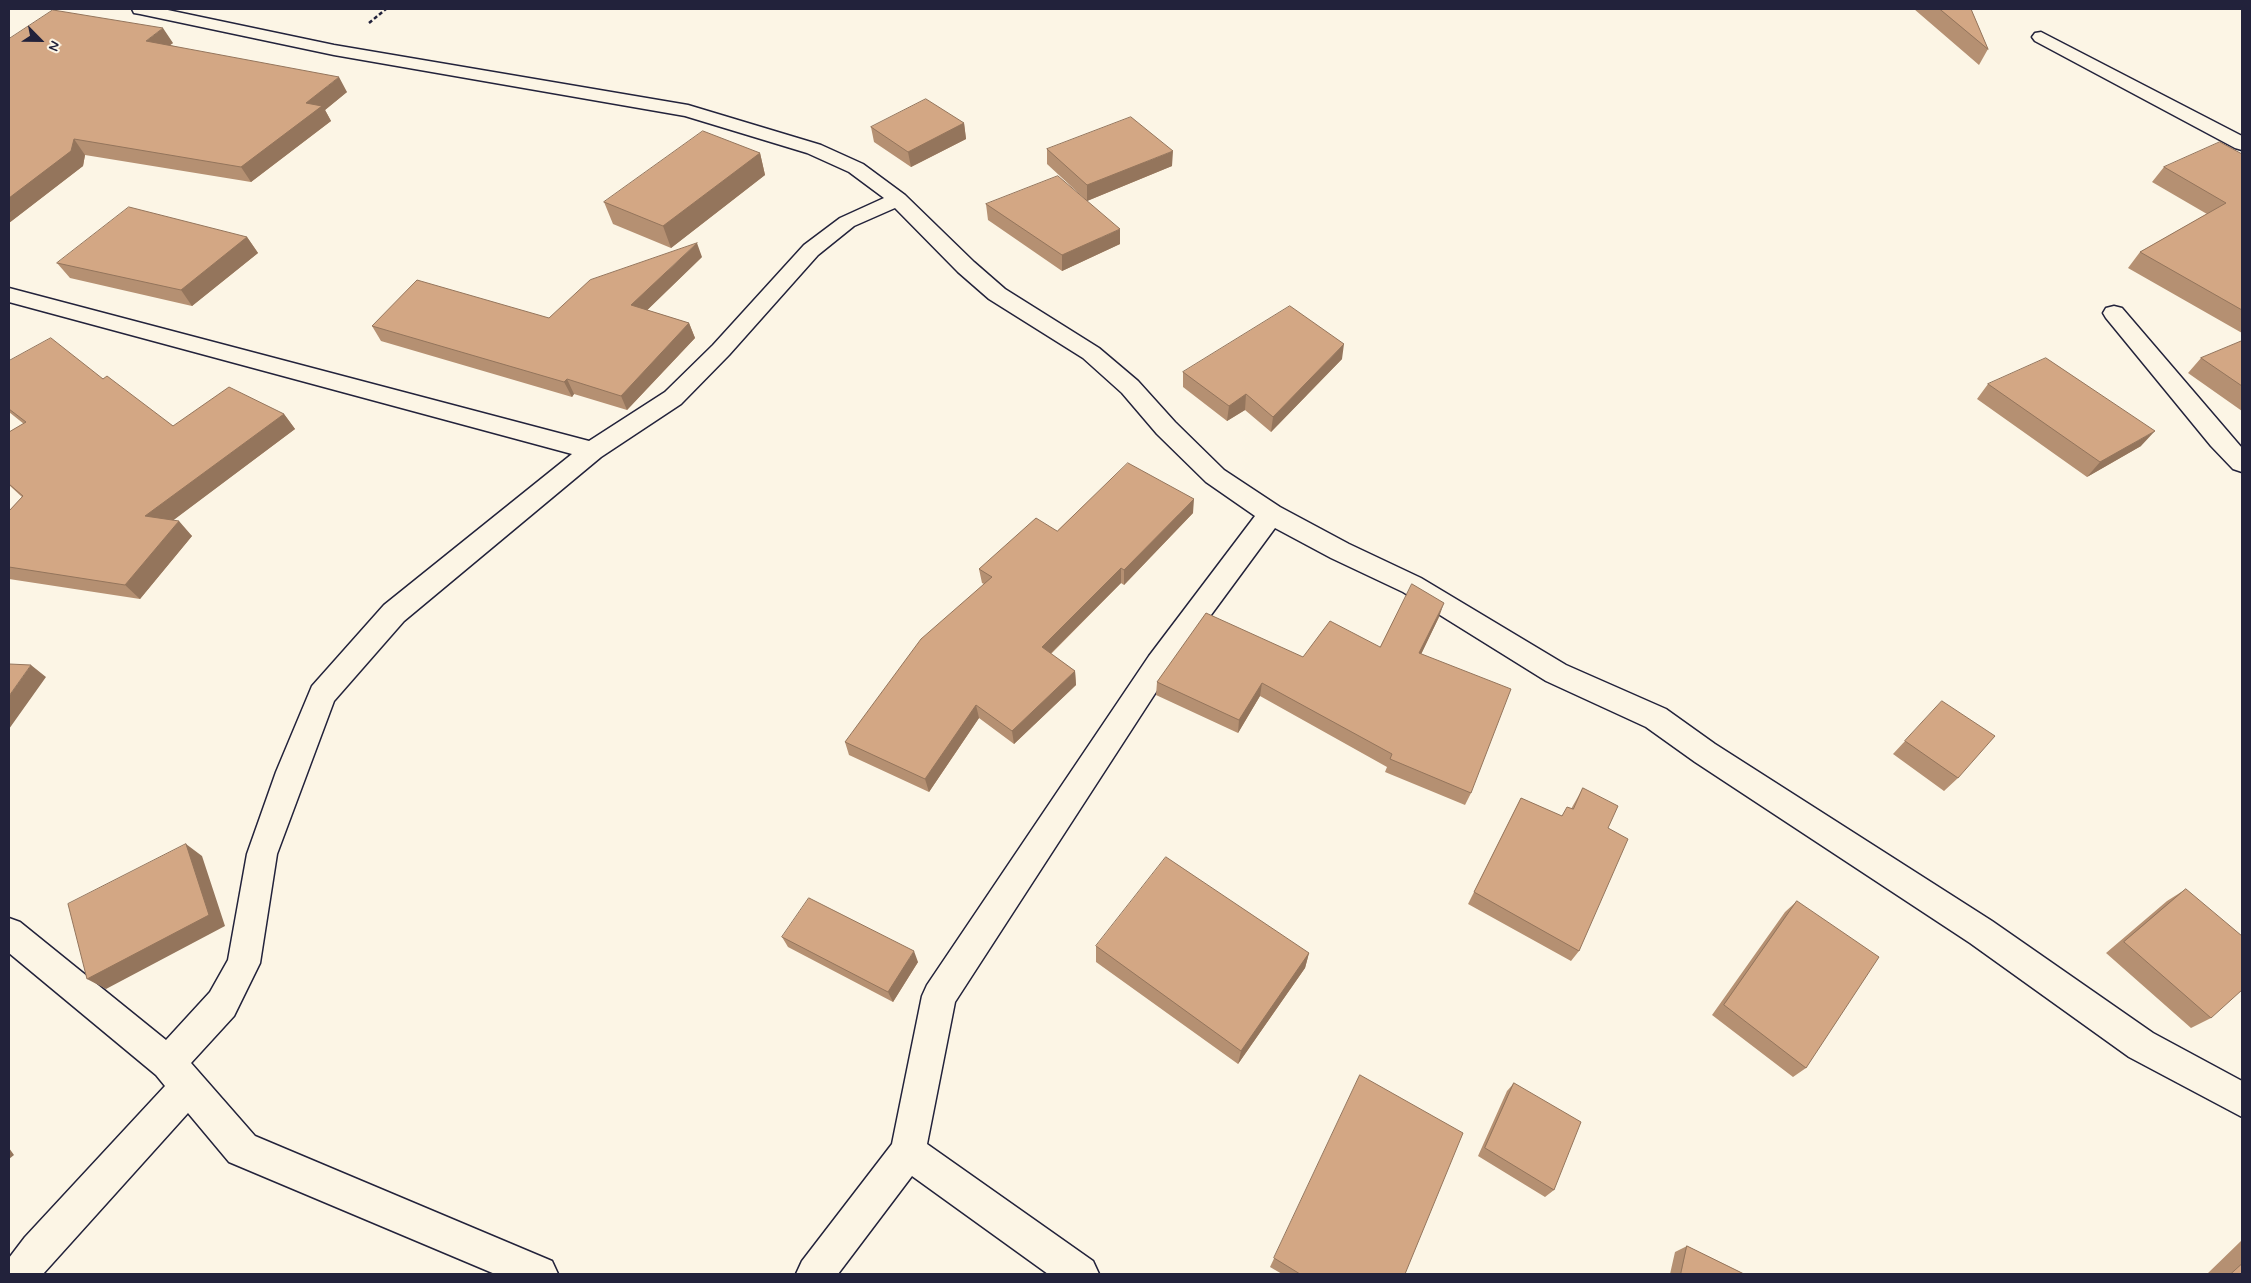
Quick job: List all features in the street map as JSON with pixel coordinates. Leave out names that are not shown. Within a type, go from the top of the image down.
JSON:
[{"type":"street","points":[[140,9],[334,50],[688,111],[814,149],[856,168],[898,199],[943,242],[966,268],[997,294],[1091,353],[1130,387],[1166,428],[1215,476],[1271,514],[1340,551],[1412,584],[1556,673],[1656,718],[1705,753],[1981,932],[2141,1045],[2242,1100]]},
{"type":"street","points":[[2041,36],[2242,144]]},
{"type":"street","points":[[20,1274],[178,1075],[222,1004],[244,962],[262,854],[291,772],[322,694],[394,613],[592,451],[673,398],[721,350],[810,250],[847,222],[898,199]]},
{"type":"street","points":[[9,295],[592,451]]},
{"type":"street","points":[[2114,313],[2220,440],[2242,463]]},
{"type":"street","points":[[815,1274],[908,1152],[939,996],[1159,664],[1271,514]]},
{"type":"street","points":[[9,933],[178,1075],[242,1149],[539,1274]]},
{"type":"street","points":[[908,1152],[1080,1274]]},
{"type":"building","points":[[1940,9],[1971,9],[1988,49]]},
{"type":"building","points":[[53,10],[163,28],[146,41],[339,77],[306,103],[322,106],[241,167],[74,139],[71,151],[9,198],[9,39]]},
{"type":"building","points":[[926,99],[964,123],[908,152],[871,127]]},
{"type":"building","points":[[1131,117],[1173,151],[1087,185],[1047,149]]},
{"type":"building","points":[[703,131],[760,153],[663,226],[604,202]]},
{"type":"building","points":[[2220,142],[2242,154],[2242,310],[2140,252],[2226,203],[2164,167]]},
{"type":"building","points":[[1058,176],[1120,229],[1062,255],[986,204]]},
{"type":"building","points":[[129,207],[247,237],[181,290],[57,263]]},
{"type":"building","points":[[697,243],[631,305],[689,323],[621,396],[567,379],[564,382],[372,326],[417,280],[549,318],[590,280]]},
{"type":"building","points":[[1290,306],[1344,344],[1273,417],[1246,394],[1229,406],[1183,372]]},
{"type":"building","points":[[51,338],[103,379],[107,376],[173,426],[229,387],[284,414],[145,516],[179,521],[125,585],[9,567],[9,511],[23,496],[9,484],[9,432],[26,422],[9,409],[9,361]]},
{"type":"building","points":[[2242,341],[2242,386],[2201,358]]},
{"type":"building","points":[[2046,358],[2155,431],[2100,462],[1988,384]]},
{"type":"building","points":[[1128,463],[1194,499],[1124,570],[1121,568],[1042,647],[1075,671],[1012,731],[976,705],[925,779],[845,742],[921,639],[992,577],[979,569],[1036,518],[1057,531]]},
{"type":"building","points":[[1412,584],[1444,603],[1419,653],[1511,689],[1471,793],[1390,759],[1392,754],[1262,683],[1239,720],[1157,682],[1206,613],[1303,657],[1330,621],[1380,647]]},
{"type":"building","points":[[9,664],[31,665],[9,696]]},
{"type":"building","points":[[1942,701],[1995,736],[1958,778],[1905,741]]},
{"type":"building","points":[[1583,788],[1618,806],[1608,828],[1628,839],[1579,951],[1474,892],[1521,798],[1562,816],[1567,807],[1573,809]]},
{"type":"building","points":[[186,844],[209,915],[87,979],[68,904]]},
{"type":"building","points":[[1166,857],[1309,953],[1241,1051],[1096,946]]},
{"type":"building","points":[[2186,889],[2242,936],[2242,990],[2211,1018],[2124,942]]},
{"type":"building","points":[[809,898],[914,951],[888,992],[782,937]]},
{"type":"building","points":[[1797,901],[1879,957],[1806,1068],[1724,1005]]},
{"type":"building","points":[[1360,1075],[1463,1133],[1405,1274],[1300,1274],[1274,1258]]},
{"type":"building","points":[[1514,1083],[1581,1122],[1554,1190],[1485,1148]]},
{"type":"building","points":[[1687,1246],[1744,1274],[1681,1274]]},
{"type":"building","points":[[2242,1264],[2242,1274],[2231,1274]]}]
